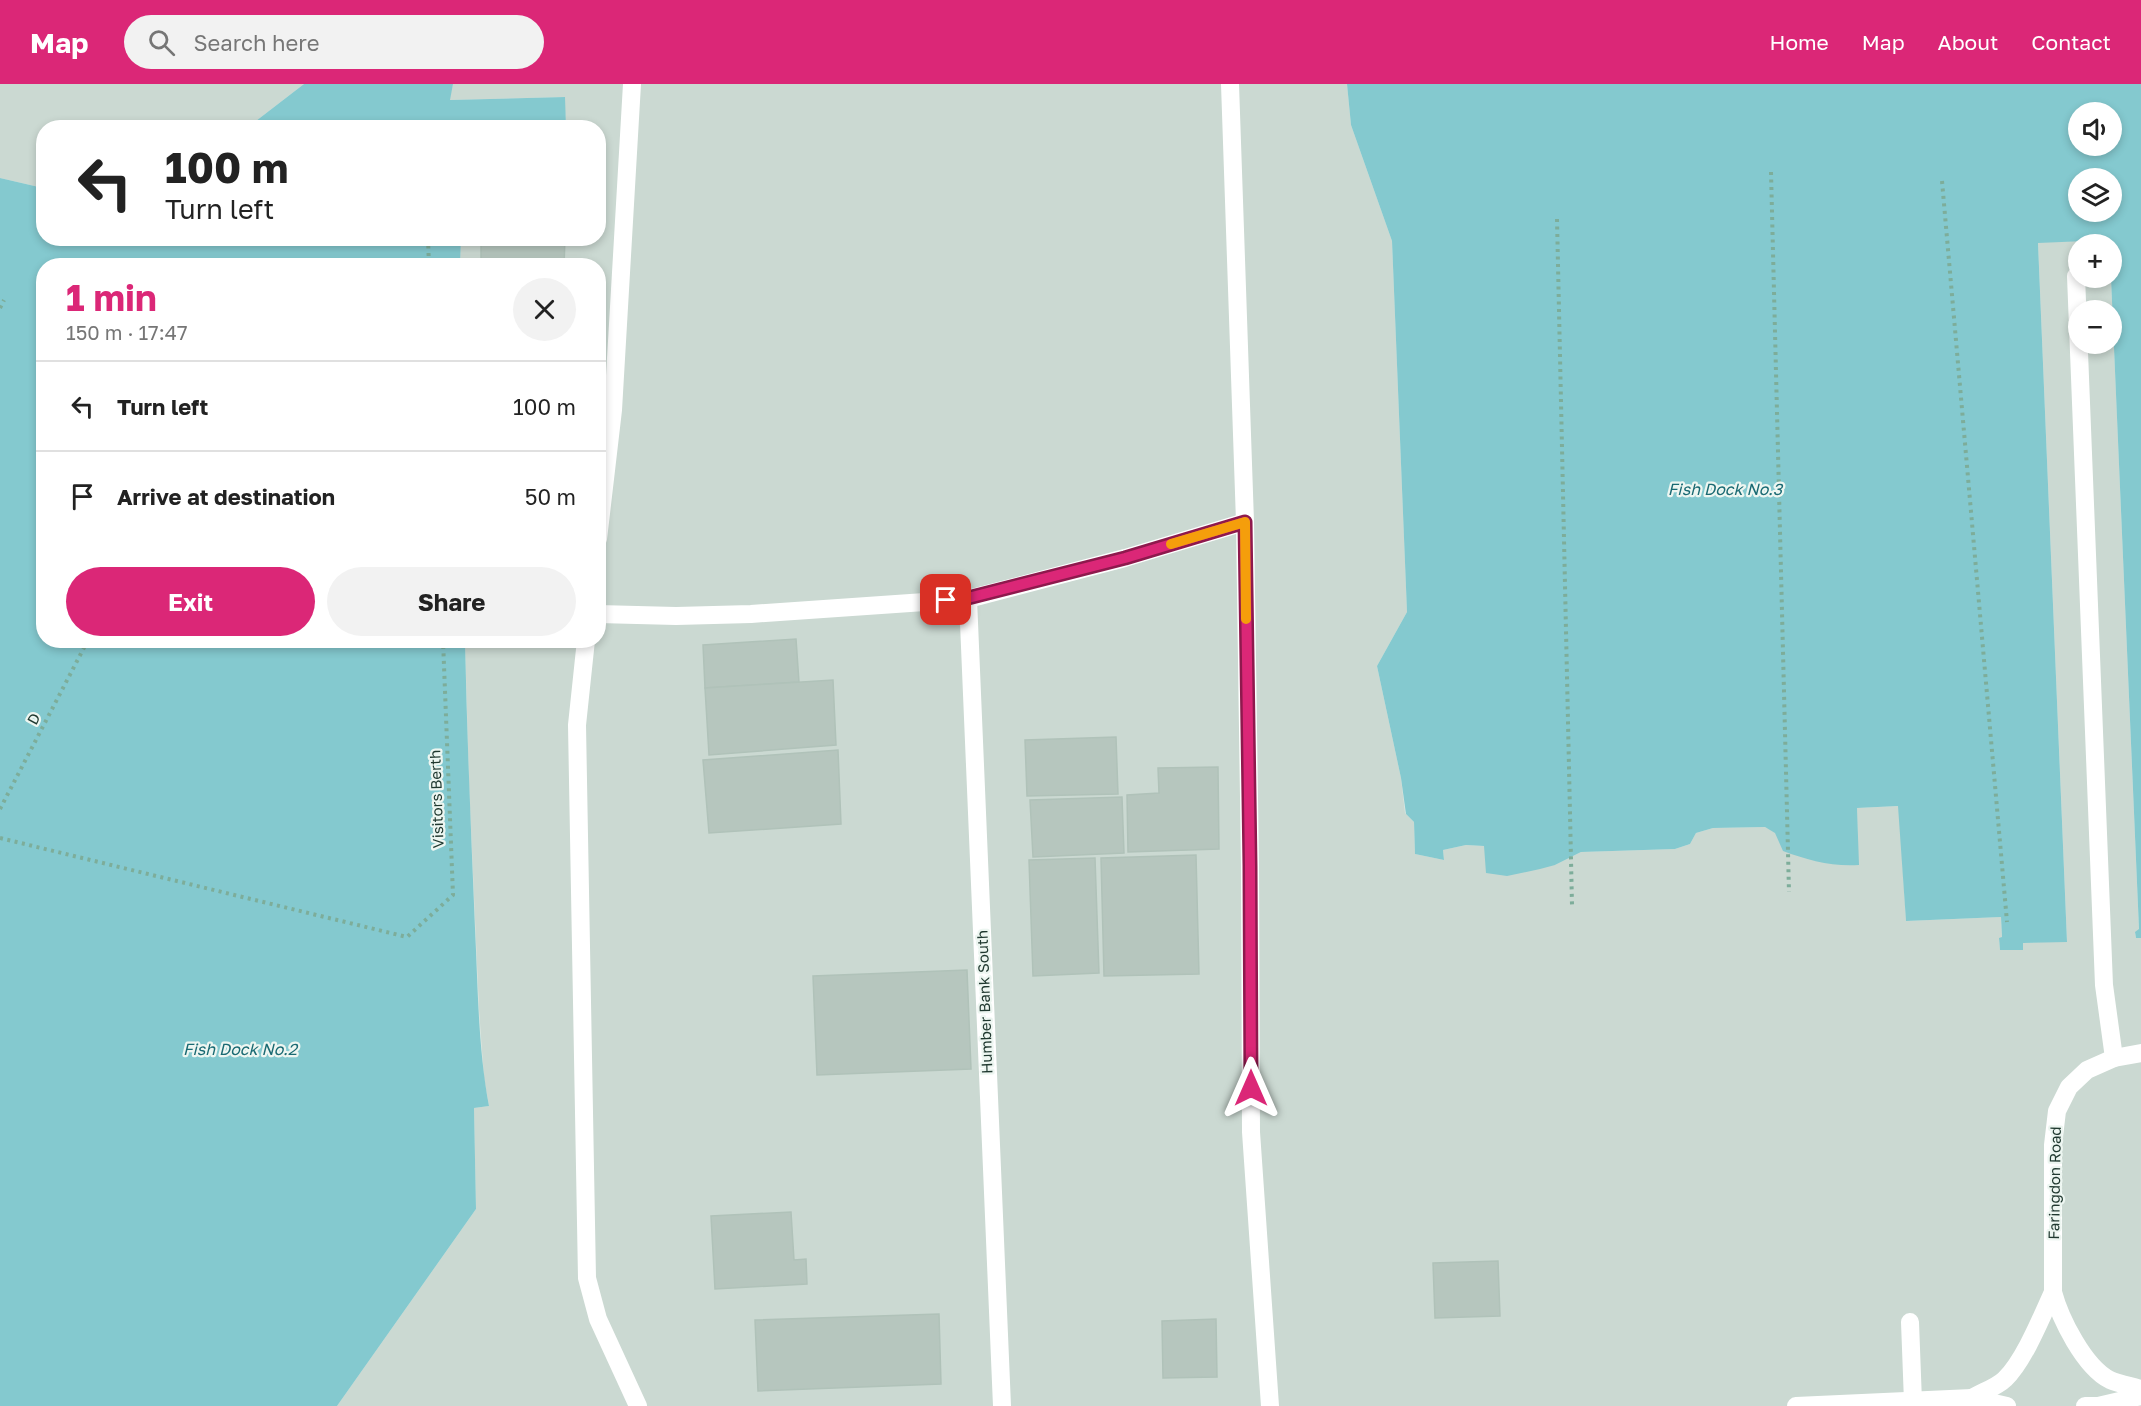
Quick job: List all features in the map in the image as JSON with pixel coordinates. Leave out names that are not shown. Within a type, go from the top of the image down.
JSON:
[{"type":"street","points":[[606,470],[613,410],[632,84]]},
{"type":"street","points":[[1230,84],[1245,522],[1251,1132],[1270,1406]]},
{"type":"street","points":[[2076,288],[2104,985],[2114,1058]]},
{"type":"street","points":[[606,614],[676,616],[751,614],[968,598],[1125,558],[1245,522]]},
{"type":"street","name":"Humber Bank South","points":[[968,598],[1002,1406]]},
{"type":"street","points":[[585,648],[577,725],[588,1278],[598,1319],[638,1406]]},
{"type":"street","name":"Faringdon Road","points":[[2141,1053],[2114,1058],[2087,1070],[2069,1087],[2057,1111],[2053,1145],[2053,1292],[2057,1309],[2073,1340],[2098,1370],[2110,1380],[2141,1389]]},
{"type":"street","name":"Faringdon Road","points":[[1972,1398],[2005,1379],[2022,1355],[2053,1292]]},
{"type":"street","points":[[1910,1322],[1913,1402]]},
{"type":"street","points":[[2085,1406],[2098,1406],[2141,1396]]},
{"type":"street","points":[[1796,1406],[1972,1398],[2007,1406]]},
{"type":"path","points":[[1771,172],[1789,892]]},
{"type":"path","points":[[1942,181],[2007,922]]},
{"type":"path","points":[[1557,219],[1572,905]]},
{"type":"path","points":[[0,308],[4,300]]},
{"type":"path","name":"D","points":[[0,809],[84,648]]},
{"type":"path","name":"Visitors Berth","points":[[0,838],[407,937],[453,895],[443,648]]},
{"type":"shaded area","points":[[0,84],[304,84],[257,120],[36,120],[36,186],[0,178]]},
{"type":"shaded area","points":[[453,84],[1347,84],[1351,125],[1392,241],[1407,612],[1377,666],[1401,778],[1405,813],[1414,822],[1415,854],[1444,860],[1443,850],[1466,845],[1484,846],[1555,865],[1581,852],[1675,849],[1690,844],[1696,833],[1713,828],[1765,827],[1858,865],[1857,808],[1899,806],[1906,921],[2001,917],[2000,950],[2023,943],[2067,941],[2038,242],[2068,241],[2068,288],[2111,288],[2112,300],[2068,300],[2068,354],[2114,354],[2139,930],[2135,933],[2136,938],[2141,938],[2141,1406],[337,1406],[476,1209],[474,1108],[489,1106],[484,1078],[479,1009],[465,648],[606,648],[606,258],[460,258],[461,246],[606,246],[606,120],[566,120],[564,97],[449,100]]},
{"type":"water","points":[[304,84],[453,84],[450,100],[565,97],[566,120],[257,120]]},
{"type":"water","name":"Fish Dock No.3","points":[[1347,84],[2141,84],[2141,938],[2136,938],[2135,932],[2139,929],[2114,354],[2122,354],[2122,300],[2112,300],[2111,288],[2122,288],[2122,234],[2068,234],[2068,242],[2038,243],[2067,942],[2023,943],[2023,950],[2000,950],[2001,917],[1906,921],[1898,806],[1857,808],[1859,865],[1820,862],[1783,851],[1775,833],[1765,827],[1713,828],[1696,833],[1690,844],[1675,849],[1581,852],[1555,865],[1507,876],[1486,873],[1484,846],[1466,845],[1443,850],[1444,860],[1415,854],[1414,822],[1406,814],[1401,778],[1377,666],[1407,612],[1392,241],[1351,125]]},
{"type":"water","name":"Fish Dock No.2","points":[[0,178],[36,186],[36,246],[461,246],[460,258],[36,258],[36,648],[465,648],[479,1018],[489,1106],[474,1108],[476,1209],[337,1406],[0,1406]]},
{"type":"building","points":[[481,246],[565,246],[564,258],[481,258]]},
{"type":"building","points":[[796,639],[799,682],[705,688],[703,645]]},
{"type":"building","points":[[833,680],[836,745],[709,755],[705,688]]},
{"type":"building","points":[[1116,737],[1118,794],[1027,796],[1025,740]]},
{"type":"building","points":[[838,750],[841,824],[709,833],[703,760]]},
{"type":"building","points":[[1218,767],[1219,849],[1128,852],[1127,795],[1159,793],[1158,768]]},
{"type":"building","points":[[1122,797],[1124,853],[1033,857],[1030,800]]},
{"type":"building","points":[[1196,855],[1199,974],[1104,976],[1101,858]]},
{"type":"building","points":[[1095,858],[1099,973],[1033,976],[1029,860]]},
{"type":"building","points":[[967,970],[971,1069],[817,1075],[813,976]]},
{"type":"building","points":[[791,1212],[794,1260],[806,1259],[807,1284],[715,1289],[711,1216]]},
{"type":"building","points":[[1498,1261],[1500,1316],[1435,1318],[1433,1263]]},
{"type":"building","points":[[939,1314],[941,1384],[758,1391],[755,1320]]},
{"type":"building","points":[[1216,1319],[1217,1377],[1163,1378],[1162,1321]]},
{"type":"slow traffic","points":[[1171,544],[1245,522],[1246,619]]},
{"type":"route","points":[[946,600],[968,598],[1125,558],[1245,522],[1251,1088]]}]
